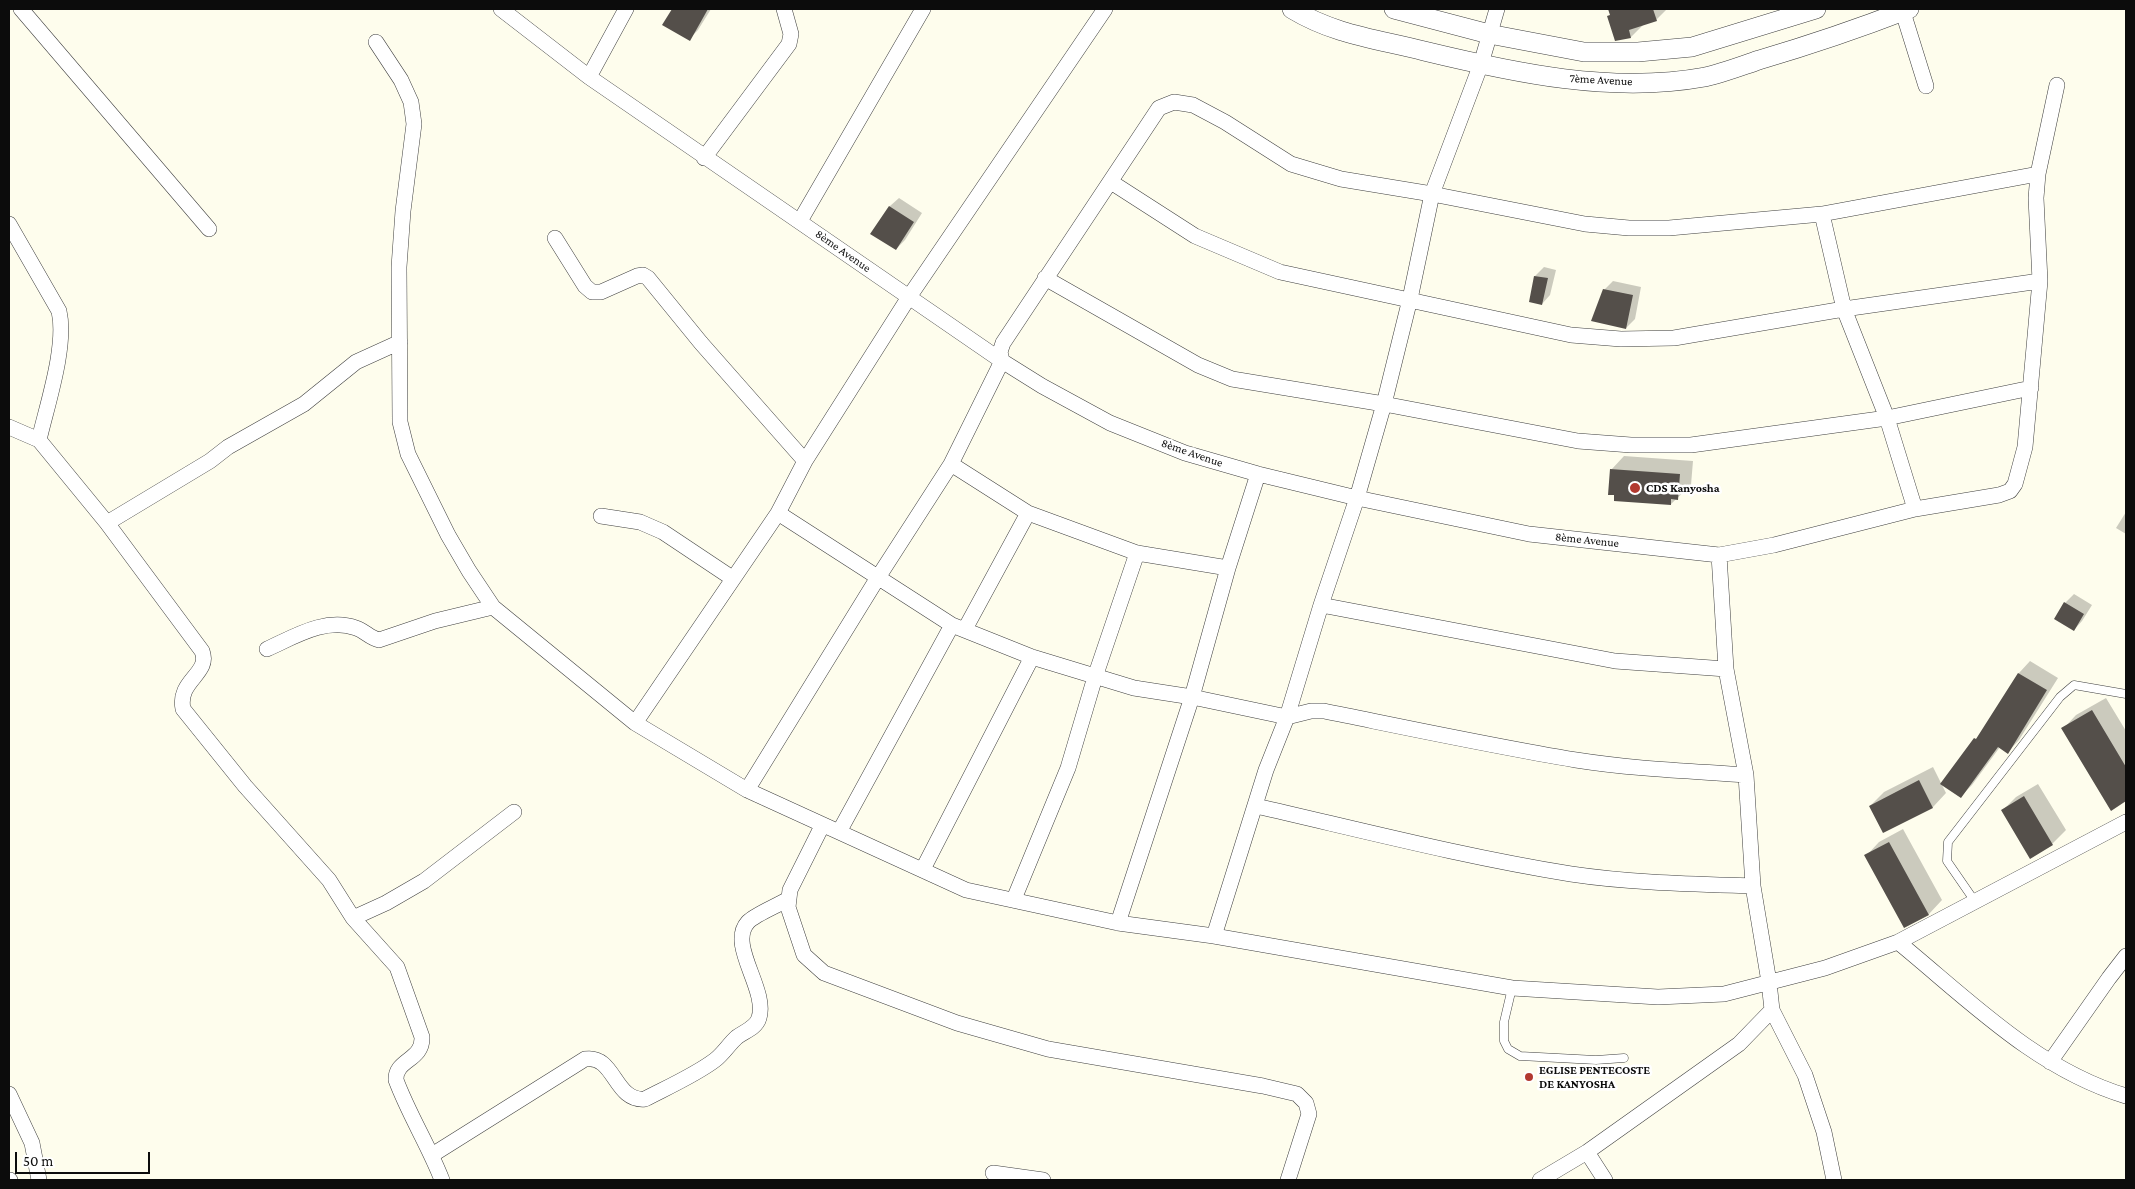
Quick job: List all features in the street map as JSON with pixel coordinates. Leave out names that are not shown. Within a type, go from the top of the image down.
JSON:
[{"type":"street","points":[[21,9],[209,229]]},
{"type":"street","name":"8ème Avenue","points":[[501,9],[588,77],[704,158],[800,221],[1002,361],[1042,386],[1110,423],[1186,453],[1258,474],[1357,498],[1529,534],[1719,555],[1774,546],[1915,509],[1998,495],[2010,491],[2015,484],[2025,447],[2031,388]]},
{"type":"street","points":[[588,77],[626,9]]},
{"type":"street","points":[[704,158],[789,44],[791,34],[784,9]]},
{"type":"street","points":[[800,221],[923,9]]},
{"type":"street","points":[[635,723],[778,513],[805,461],[909,297],[1105,9]]},
{"type":"street","name":"7ème Avenue","points":[[1292,9],[1309,19],[1347,34],[1382,40],[1481,64],[1574,80],[1646,83],[1706,76],[1784,53],[1905,10]]},
{"type":"street","points":[[1394,9],[1489,34],[1584,52],[1638,52],[1692,47],[1816,9]]},
{"type":"street","points":[[1214,936],[1266,770],[1287,717],[1321,605],[1357,498],[1384,404],[1410,299],[1432,194],[1481,64],[1497,9]]},
{"type":"street","points":[[1905,10],[1926,86]]},
{"type":"street","points":[[376,42],[401,80],[411,102],[414,124],[402,221],[399,267],[400,422],[408,454],[448,535],[469,571],[494,607],[635,723],[747,790],[822,826],[923,869],[966,890],[1118,923],[1214,936],[1512,988],[1658,996],[1724,994],[1824,968],[1898,942],[2126,822]]},
{"type":"street","points":[[1045,278],[1105,314],[1217,374],[1232,380],[1384,404],[1578,441],[1631,445],[1691,444],[1887,418],[2031,388],[2040,281],[2036,198],[2038,174],[2057,85]]},
{"type":"street","points":[[747,790],[877,579],[951,464],[1002,361],[1001,347],[1159,108],[1174,102],[1193,105],[1225,122],[1291,164],[1341,179],[1432,194],[1585,224],[1629,228],[1670,228],[1822,214],[2038,174]]},
{"type":"street","points":[[1111,182],[1195,236],[1280,272],[1571,335],[1621,339],[1674,338],[1844,309],[2040,281]]},
{"type":"street","points":[[1822,214],[1844,309],[1887,418],[1915,509]]},
{"type":"street","points":[[9,224],[59,311],[62,324],[55,370],[39,440]]},
{"type":"street","points":[[555,238],[585,286],[592,292],[601,292],[637,276],[642,275],[648,278],[701,343],[805,461]]},
{"type":"street","points":[[108,523],[210,461],[228,447],[304,404],[356,362],[400,342]]},
{"type":"street","points":[[9,427],[39,440],[108,523],[202,651],[205,659],[203,665],[185,688],[181,700],[183,709],[245,786],[329,880],[353,918],[396,966],[422,1037],[422,1046],[416,1055],[400,1067],[396,1074],[396,1080],[423,1139],[432,1154],[442,1180]]},
{"type":"street","points":[[951,464],[1028,514],[1137,553],[1228,568]]},
{"type":"street","points":[[1118,923],[1192,697],[1228,568],[1258,474]]},
{"type":"street","points":[[778,513],[877,579],[958,627],[1032,657],[1134,688],[1192,697],[1287,717],[1311,711],[1324,711],[1577,760],[1645,768],[1746,775]]},
{"type":"street","points":[[838,832],[958,627],[1028,514]]},
{"type":"street","points":[[601,516],[626,519],[663,532],[732,578]]},
{"type":"street","points":[[1014,899],[1068,768],[1095,677],[1137,553]]},
{"type":"street","points":[[1719,555],[1726,669],[1746,775],[1753,886],[1770,982],[1772,1010],[1805,1074],[1824,1132],[1834,1180]]},
{"type":"street","points":[[1321,605],[1615,661],[1726,669]]},
{"type":"street","points":[[267,649],[318,627],[332,624],[357,628],[364,631],[371,638],[379,640],[435,621],[494,607]]},
{"type":"street","points":[[923,869],[1032,657]]},
{"type":"street","points":[[1256,806],[1460,853],[1573,874],[1666,884],[1753,886]]},
{"type":"street","points":[[353,918],[386,903],[424,882],[514,812]]},
{"type":"street","points":[[822,826],[790,890],[788,906],[804,954],[824,973],[957,1023],[1048,1049],[1263,1086],[1297,1094],[1306,1102],[1310,1114],[1288,1180]]},
{"type":"street","points":[[432,1154],[585,1059],[593,1058],[603,1063],[629,1097],[636,1100],[645,1100],[716,1060],[736,1038],[751,1029],[759,1019],[760,1008],[755,983],[742,944],[742,930],[750,921],[788,899]]},
{"type":"street","points":[[1898,942],[2021,1043],[2077,1078],[2126,1096]]},
{"type":"street","points":[[2050,1062],[2126,956]]},
{"type":"street","points":[[1540,1180],[1587,1152],[1739,1044],[1772,1010]]},
{"type":"street","points":[[9,1094],[32,1143],[39,1180]]},
{"type":"street","points":[[1587,1152],[1605,1180]]},
{"type":"street","points":[[994,1173],[1043,1180]]},
{"type":"lane","points":[[1976,902],[1947,861],[1948,842],[2060,697],[2074,685],[2126,694]]},
{"type":"lane","points":[[1512,988],[1504,1022],[1504,1041],[1508,1049],[1520,1056],[1596,1060],[1624,1058]]},
{"type":"building","points":[[672,9],[708,9],[690,41],[662,25]]},
{"type":"building","points":[[1608,9],[1653,9],[1657,21],[1629,30],[1631,38],[1615,41],[1607,16],[1610,15]]},
{"type":"building","points":[[889,206],[914,222],[896,250],[870,234]]},
{"type":"building","points":[[1534,276],[1548,278],[1542,305],[1529,302]]},
{"type":"building","points":[[1603,289],[1633,295],[1626,329],[1591,321]]},
{"type":"building","points":[[1610,469],[1680,474],[1678,500],[1671,499],[1671,505],[1614,501],[1614,495],[1608,495]]},
{"type":"building","points":[[2064,602],[2084,614],[2074,631],[2054,619]]},
{"type":"building","points":[[2018,673],[2047,690],[2008,754],[1998,747],[1961,798],[1940,784],[1974,738],[1976,739]]},
{"type":"building","points":[[2092,710],[2126,767],[2126,801],[2111,811],[2061,728]]},
{"type":"building","points":[[1919,780],[1933,808],[1883,833],[1869,806]]},
{"type":"building","points":[[2024,796],[2053,845],[2030,859],[2001,810]]},
{"type":"building","points":[[1889,842],[1929,915],[1904,928],[1864,855]]},
{"type":"place","name":"CDS Kanyosha","points":[[1635,488]]},
{"type":"place","name":"EGLISE PENTECOSTE DE KANYOSHA","points":[[1529,1077]]}]
